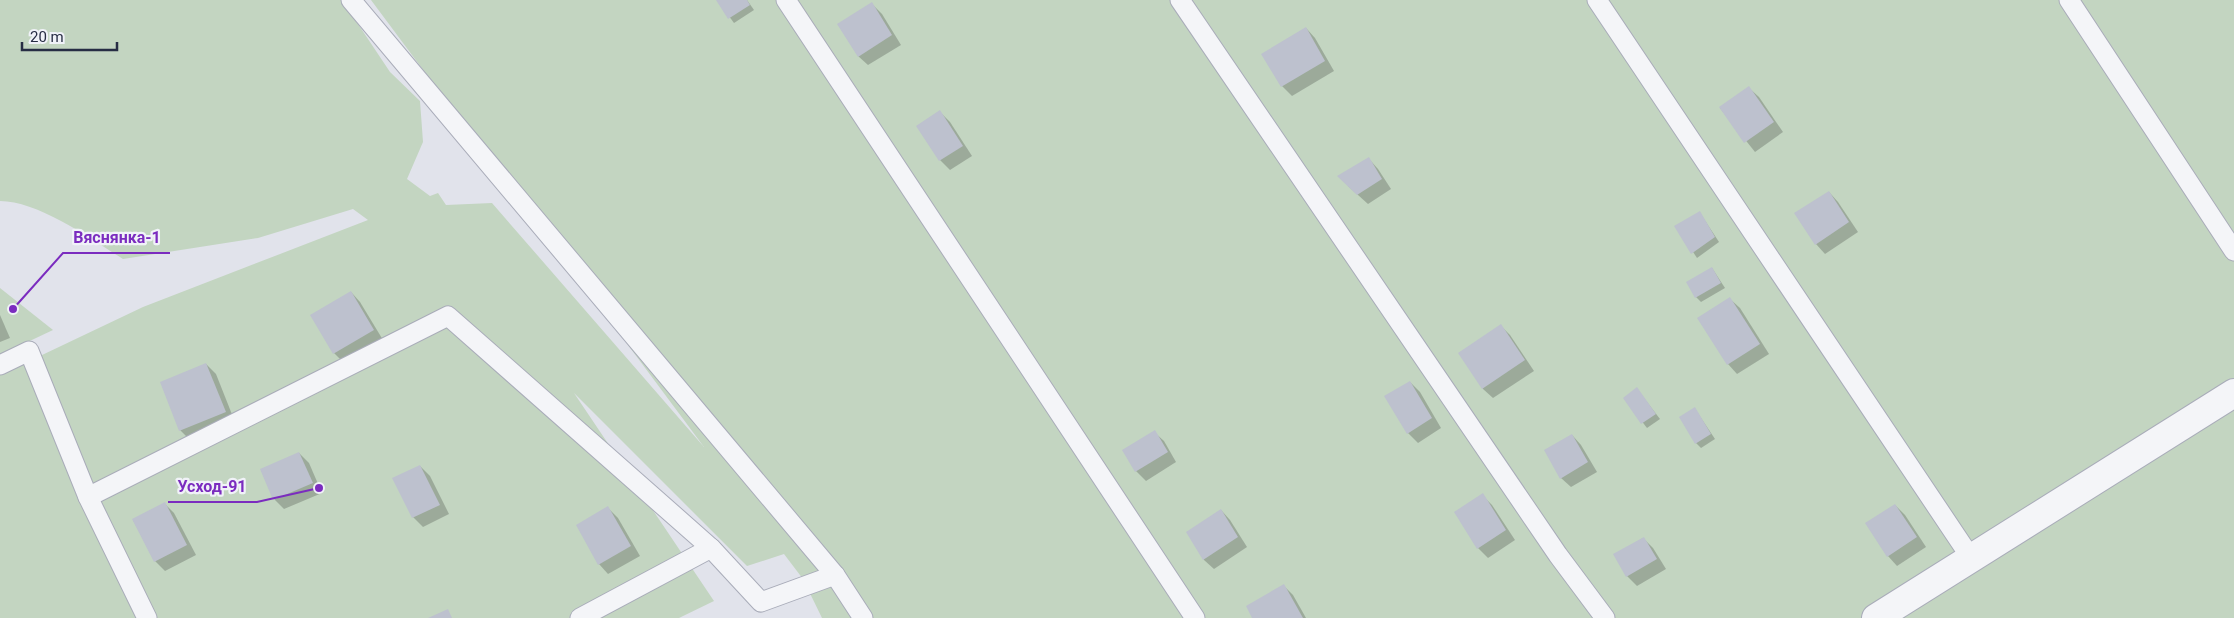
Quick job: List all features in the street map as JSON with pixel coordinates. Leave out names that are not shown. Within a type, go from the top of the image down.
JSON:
[{"type":"street","points":[[1876,618],[2234,393]]},
{"type":"lane","points":[[352,0],[835,575],[863,618]]},
{"type":"lane","points":[[786,0],[1195,618]]},
{"type":"lane","points":[[1180,0],[1558,555],[1605,618]]},
{"type":"lane","points":[[1598,0],[1971,558]]},
{"type":"lane","points":[[2069,0],[2234,251]]},
{"type":"lane","points":[[88,497],[448,316],[711,548],[761,602],[835,575]]},
{"type":"lane","points":[[0,365],[29,351],[88,497],[147,618]]},
{"type":"lane","points":[[580,618],[711,548]]},
{"type":"green space","points":[[0,0],[342,0],[390,72],[420,101],[423,142],[407,179],[430,196],[438,193],[446,205],[492,203],[704,447],[371,0],[2234,0],[2234,618],[822,618],[803,579],[784,554],[747,566],[574,393],[714,601],[679,618],[0,618],[0,375],[143,307],[368,220],[353,209],[258,238],[123,259],[64,222],[31,207],[0,201]]},
{"type":"green space","points":[[0,288],[53,330],[0,355]]},
{"type":"building","points":[[716,0],[747,0],[750,5],[728,19]]},
{"type":"building","points":[[872,2],[892,35],[858,57],[837,24]]},
{"type":"building","points":[[1306,27],[1325,61],[1281,87],[1261,54]]},
{"type":"building","points":[[1749,86],[1774,122],[1744,143],[1719,107]]},
{"type":"building","points":[[940,110],[963,146],[939,161],[916,126]]},
{"type":"building","points":[[1369,157],[1382,179],[1357,195],[1337,176]]},
{"type":"building","points":[[1829,191],[1849,222],[1815,245],[1794,213]]},
{"type":"building","points":[[1700,211],[1715,237],[1691,254],[1674,226]]},
{"type":"building","points":[[1712,267],[1721,283],[1695,298],[1686,282]]},
{"type":"building","points":[[351,291],[374,330],[333,354],[310,315]]},
{"type":"building","points":[[1730,297],[1760,344],[1727,365],[1697,318]]},
{"type":"building","points":[[1501,324],[1525,360],[1482,389],[1458,353]]},
{"type":"building","points":[[206,363],[226,412],[179,431],[160,382]]},
{"type":"building","points":[[1410,381],[1432,418],[1407,434],[1384,396]]},
{"type":"building","points":[[1637,387],[1656,414],[1641,424],[1623,398]]},
{"type":"building","points":[[1695,407],[1711,434],[1695,444],[1679,417]]},
{"type":"building","points":[[1155,430],[1168,452],[1135,472],[1122,450]]},
{"type":"building","points":[[1572,434],[1588,462],[1560,479],[1544,450]]},
{"type":"building","points":[[299,452],[313,483],[273,500],[260,469]]},
{"type":"building","points":[[420,465],[440,505],[412,518],[392,478]]},
{"type":"building","points":[[1483,493],[1506,530],[1477,549],[1454,512]]},
{"type":"building","points":[[165,502],[187,545],[154,562],[132,519]]},
{"type":"building","points":[[1895,504],[1917,537],[1887,557],[1865,523]]},
{"type":"building","points":[[608,506],[631,546],[598,565],[576,525]]},
{"type":"building","points":[[1221,509],[1238,537],[1203,560],[1186,532]]},
{"type":"building","points":[[1644,537],[1657,559],[1626,577],[1613,554]]},
{"type":"building","points":[[1284,584],[1303,618],[1252,618],[1246,606]]},
{"type":"building","points":[[448,609],[452,618],[428,618]]},
{"type":"place","name":"Вяснянка-1","points":[[13,309]]},
{"type":"place","name":"Усход-91","points":[[319,488]]}]
